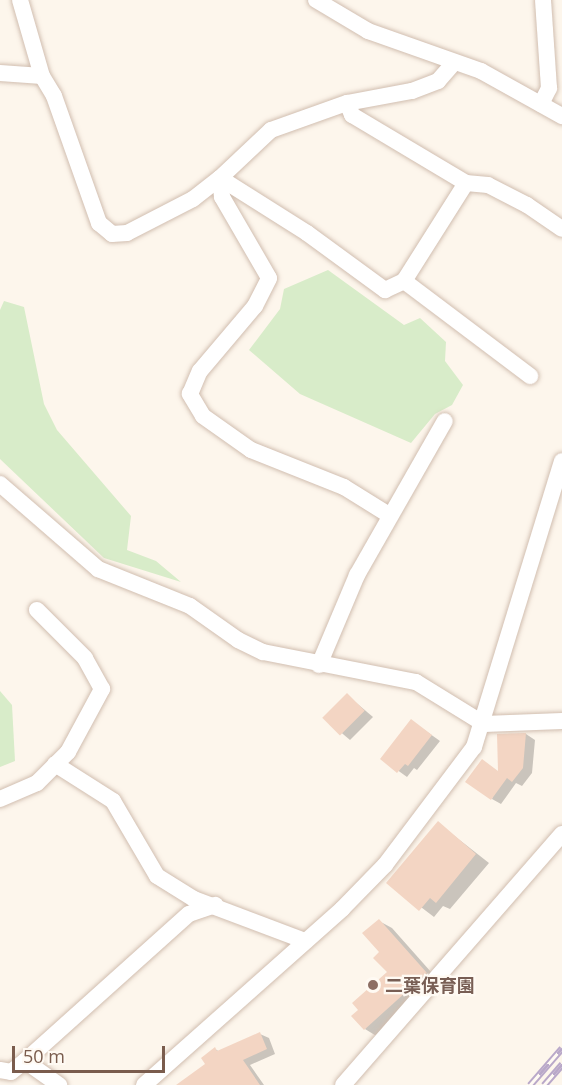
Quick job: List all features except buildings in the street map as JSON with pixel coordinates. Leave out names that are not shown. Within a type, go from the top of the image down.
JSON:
[{"type":"street","points":[[20,0],[42,76],[54,96],[99,223],[112,234],[128,233],[193,199],[220,178],[271,130],[347,103],[412,92],[438,81],[453,64]]},
{"type":"street","points":[[316,0],[368,31],[453,64],[481,71],[562,116]]},
{"type":"street","points":[[541,104],[549,88],[543,0]]},
{"type":"street","points":[[0,73],[42,76]]},
{"type":"street","points":[[347,103],[352,114],[466,183],[488,185],[527,205],[562,229]]},
{"type":"street","points":[[220,178],[307,233],[385,290],[404,281],[466,183]]},
{"type":"street","points":[[220,178],[222,196],[269,278],[255,306],[200,371],[190,394],[203,416],[250,450],[344,487],[389,515]]},
{"type":"street","points":[[404,281],[530,376]]},
{"type":"street","points":[[320,665],[322,650],[389,515],[446,421]]},
{"type":"street","points":[[144,1085],[385,865],[468,756],[484,724],[562,461]]},
{"type":"street","points":[[0,484],[98,569],[190,606],[238,640],[264,652],[320,665],[416,682],[484,724],[562,720]]},
{"type":"street","points":[[0,799],[26,790],[68,752],[102,689],[85,658],[37,610]]},
{"type":"street","points":[[55,764],[113,801],[157,876],[194,899],[215,905],[304,941]]},
{"type":"street","points":[[343,1085],[562,834]]},
{"type":"street","points":[[0,1070],[11,1072],[25,1061],[189,914],[215,905]]},
{"type":"street","points":[[25,1061],[59,1085]]},
{"type":"green space","points":[[328,270],[404,325],[420,318],[446,342],[445,361],[463,385],[452,405],[435,414],[411,443],[300,394],[249,350],[280,309],[284,289]]},
{"type":"green space","points":[[4,301],[24,307],[44,404],[57,430],[131,516],[127,550],[156,561],[181,582],[104,558],[0,459],[0,310]]},
{"type":"green space","points":[[0,691],[12,705],[15,761],[0,767]]},
{"type":"railway","points":[[530,1085],[562,1048]]},
{"type":"railway","points":[[544,1085],[562,1064]]},
{"type":"place","name":"二葉保育園","points":[[373,985]]}]
